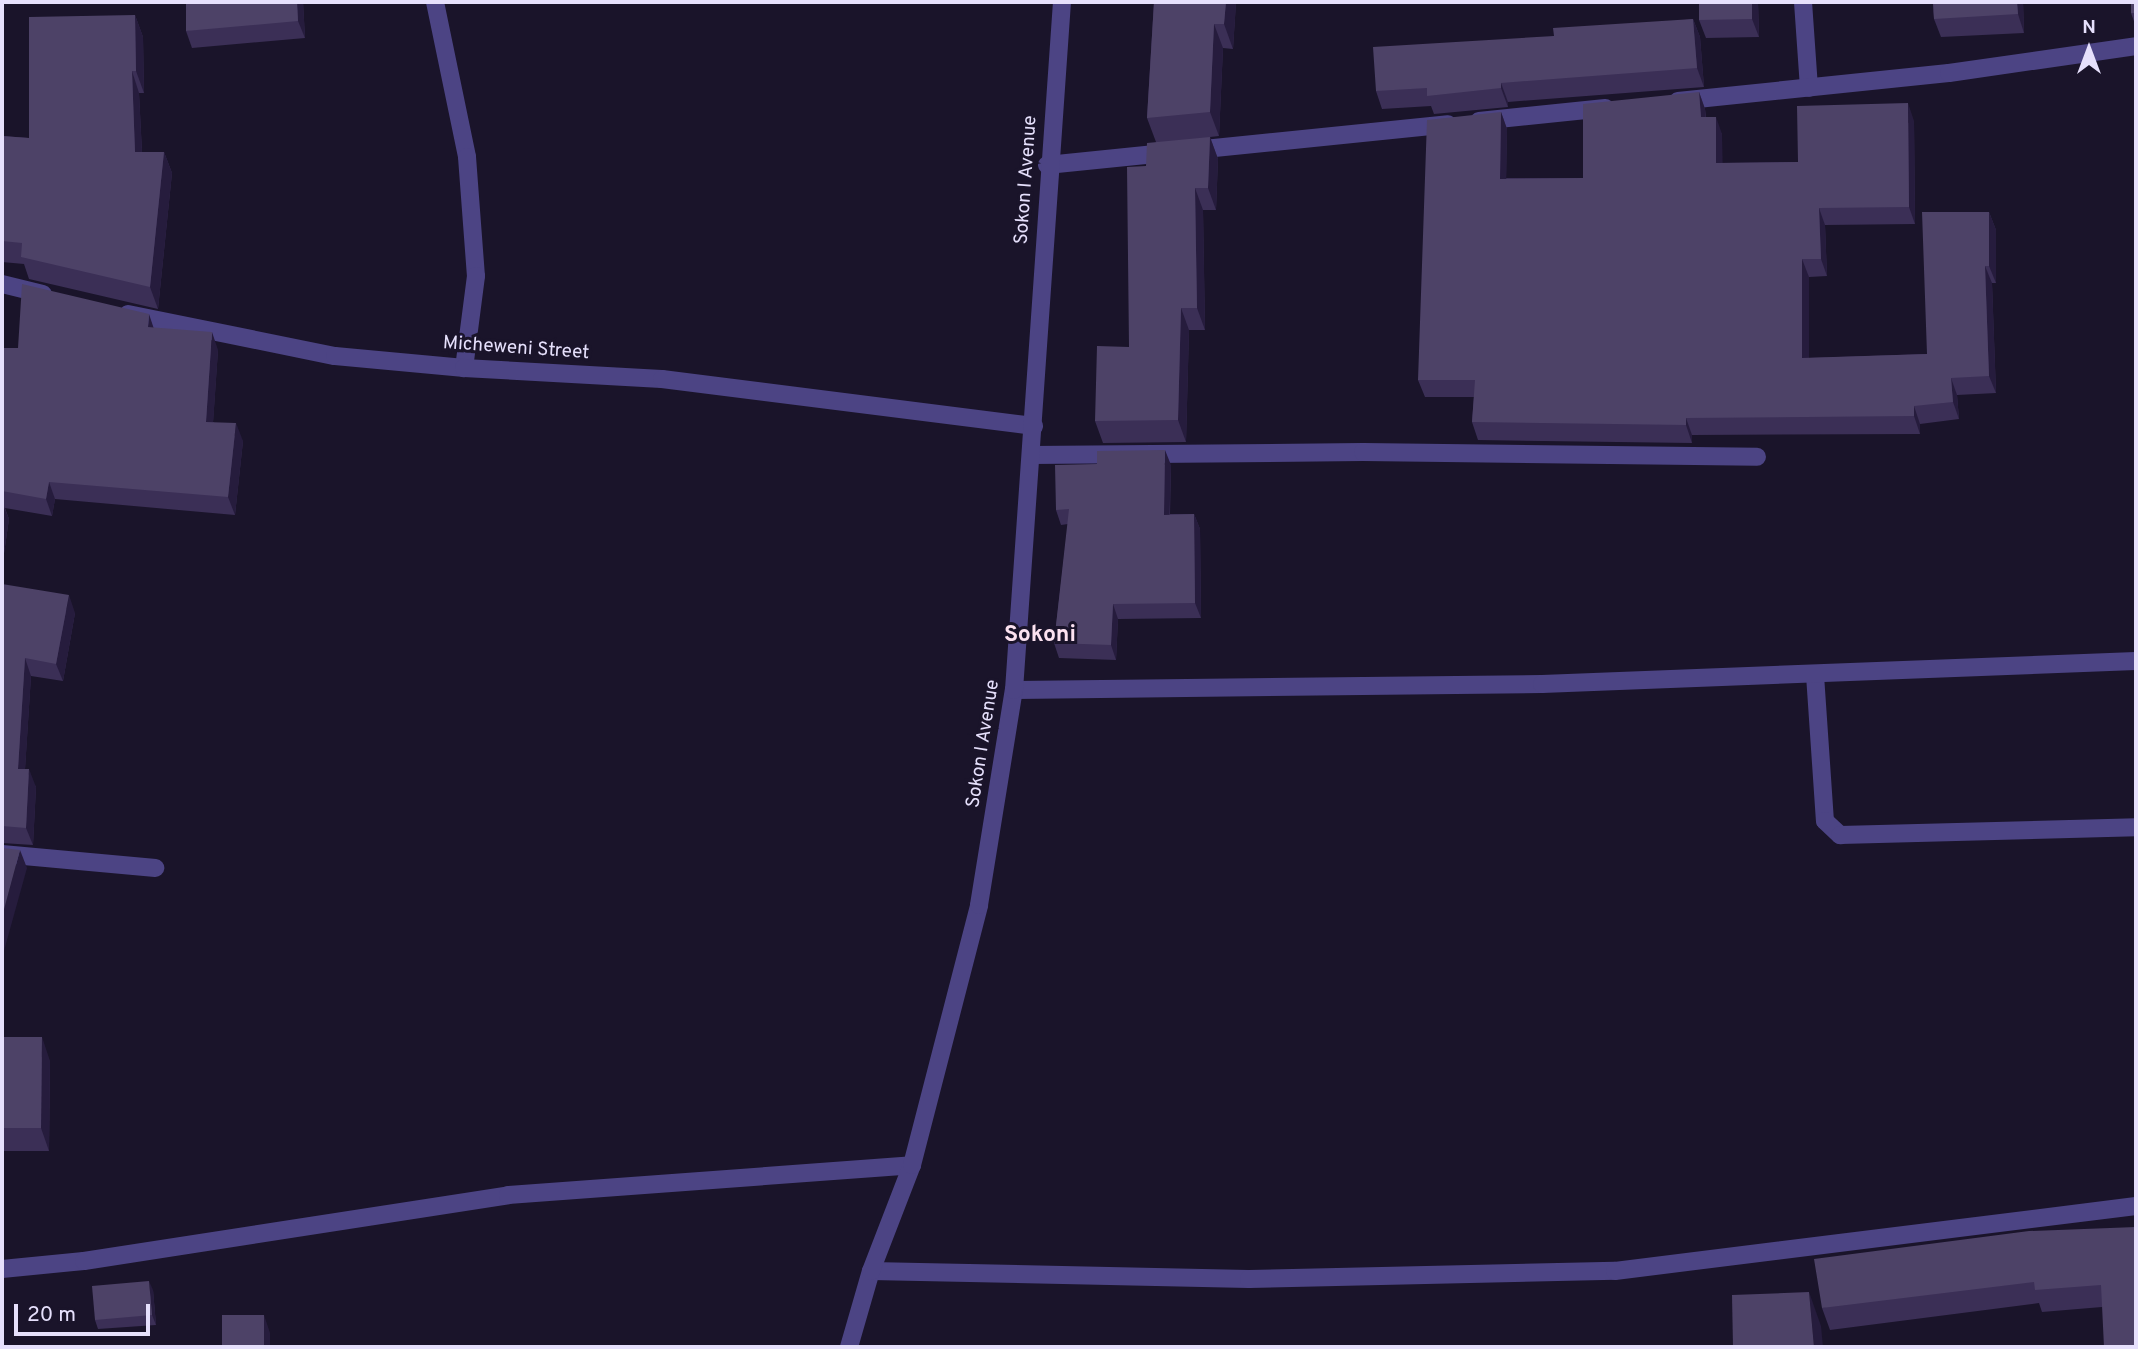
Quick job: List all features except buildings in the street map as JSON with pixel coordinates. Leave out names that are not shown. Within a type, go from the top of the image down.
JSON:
[{"type":"street","points":[[435,2],[467,158],[475,276],[464,368]]},
{"type":"street","name":"Sokon I Avenue","points":[[849,1347],[871,1271],[912,1165],[979,905],[1014,690],[1034,426],[1047,165],[1062,2]]},
{"type":"street","points":[[1803,2],[1809,88]]},
{"type":"street","points":[[1656,103],[1949,73],[2136,46]]},
{"type":"street","points":[[1047,165],[1629,106]]},
{"type":"street","points":[[2,284],[63,299]]},
{"type":"street","name":"Micheweni Street","points":[[103,308],[309,351],[464,368],[662,379],[1034,426]]},
{"type":"street","points":[[1031,455],[1363,452],[1756,457]]},
{"type":"street","points":[[1014,690],[1488,685],[1815,676],[2136,662]]},
{"type":"street","points":[[1815,676],[1825,821],[1840,835],[2136,827]]},
{"type":"street","points":[[2,854],[155,868]]},
{"type":"street","points":[[2,1269],[84,1261],[508,1195],[912,1165]]},
{"type":"street","points":[[871,1271],[1249,1279],[1615,1271],[2136,1206]]},
{"type":"district","name":"Sokoni","points":[[1040,636]]}]
